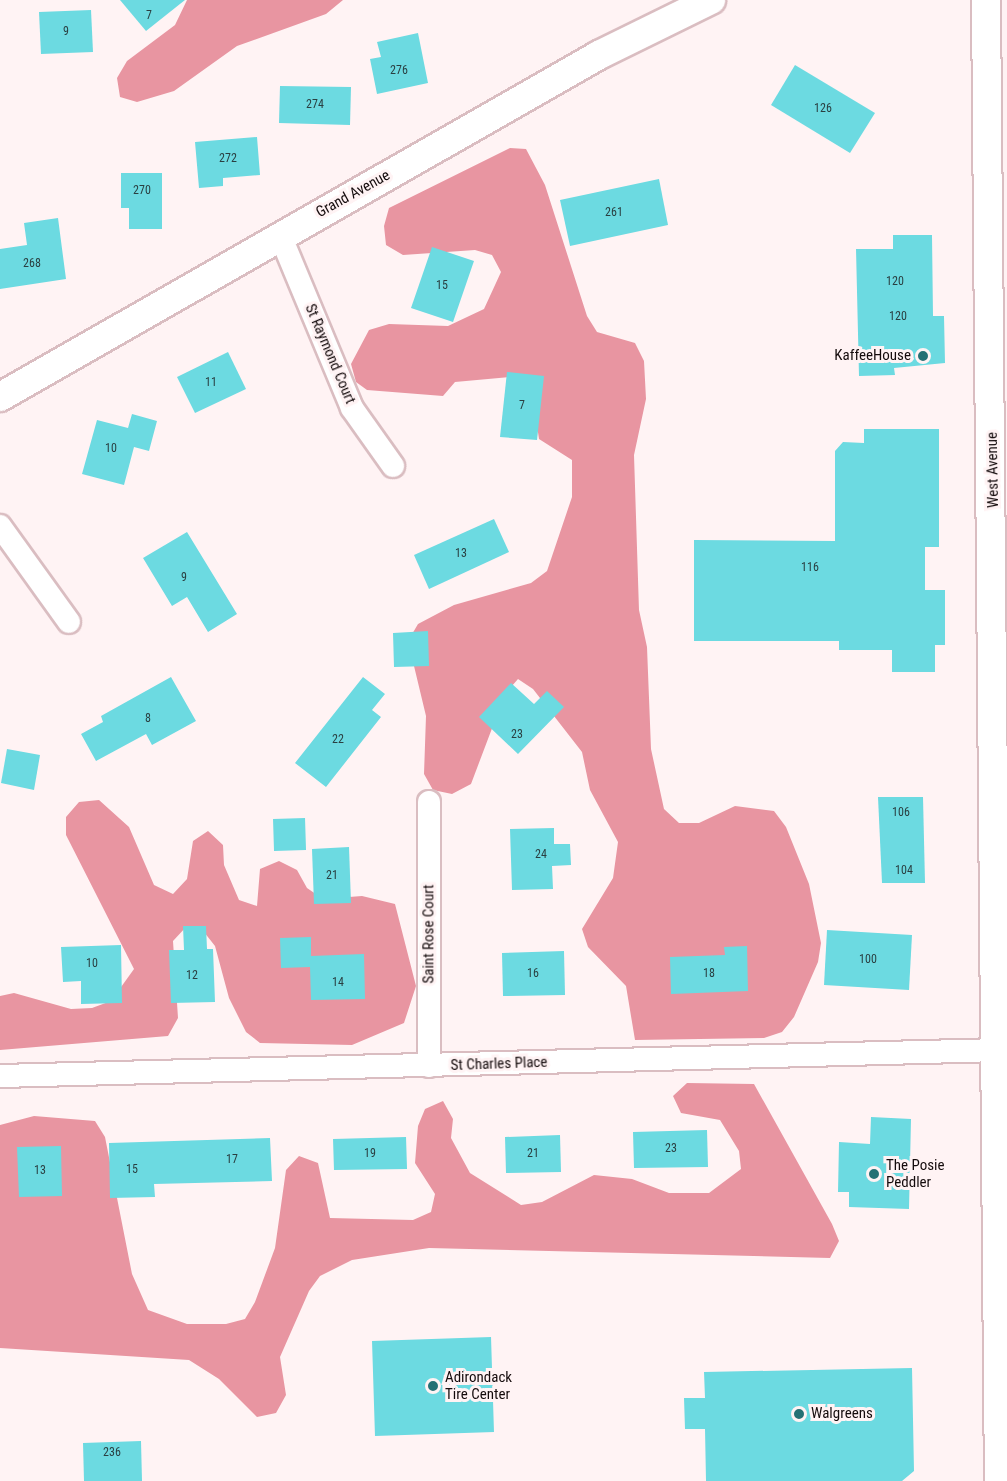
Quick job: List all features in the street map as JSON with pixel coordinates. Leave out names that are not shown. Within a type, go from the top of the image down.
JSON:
[{"type":"street","name":"Grand Avenue","points":[[0,397],[280,235],[599,55],[709,0]]},
{"type":"street","name":"West Avenue","points":[[986,0],[999,1050],[999,1481]]},
{"type":"street","name":"St Raymond Court","points":[[280,235],[352,408],[393,466]]},
{"type":"street","points":[[0,526],[69,622]]},
{"type":"street","name":"Saint Rose Court","points":[[429,802],[429,1066]]},
{"type":"street","name":"St Charles Place","points":[[0,1077],[999,1050]]},
{"type":"shaded area","points":[[187,0],[343,0],[326,14],[237,46],[174,91],[137,102],[120,97],[117,78],[127,61],[175,25]]},
{"type":"shaded area","points":[[510,148],[526,149],[545,185],[587,316],[597,332],[635,343],[644,361],[646,399],[634,455],[639,610],[647,647],[651,749],[664,809],[679,823],[699,823],[735,806],[774,811],[786,827],[809,884],[821,943],[818,962],[794,1017],[782,1032],[764,1038],[635,1040],[626,986],[588,947],[582,929],[613,878],[618,842],[590,790],[582,752],[533,689],[518,679],[505,694],[471,784],[452,794],[433,790],[424,774],[426,716],[408,641],[418,624],[454,605],[531,583],[547,571],[572,497],[572,460],[539,439],[536,419],[511,377],[455,382],[443,396],[367,390],[356,382],[351,364],[369,330],[389,324],[448,326],[484,309],[501,272],[492,255],[475,250],[403,255],[386,245],[384,226],[389,208]]},
{"type":"shaded area","points":[[99,800],[129,827],[154,885],[173,894],[187,879],[193,841],[208,831],[223,845],[224,865],[239,900],[257,906],[260,869],[279,861],[297,870],[307,888],[323,899],[362,896],[395,904],[416,986],[404,1023],[352,1045],[260,1043],[246,1032],[229,998],[215,946],[204,932],[186,927],[173,941],[178,1018],[168,1036],[0,1050],[0,996],[14,993],[71,1009],[92,1008],[111,1001],[134,969],[66,835],[66,817],[79,802]]},
{"type":"shaded area","points":[[687,1083],[754,1084],[832,1224],[839,1241],[830,1258],[429,1248],[352,1260],[320,1276],[309,1291],[280,1357],[286,1395],[276,1413],[257,1417],[219,1379],[189,1360],[0,1348],[0,1125],[34,1116],[95,1121],[105,1137],[132,1274],[148,1310],[187,1324],[226,1324],[245,1319],[255,1302],[275,1248],[286,1170],[299,1156],[318,1163],[330,1218],[413,1220],[431,1212],[435,1194],[415,1163],[418,1126],[425,1109],[443,1101],[453,1119],[451,1138],[470,1173],[521,1205],[542,1202],[594,1175],[632,1179],[669,1193],[709,1193],[741,1169],[739,1151],[720,1120],[681,1113],[673,1096]]},
{"type":"building","points":[[120,0],[185,0],[146,31]]},
{"type":"building","points":[[91,10],[93,52],[41,54],[39,12]]},
{"type":"building","points":[[418,33],[428,83],[377,94],[370,59],[381,57],[377,42]]},
{"type":"building","points":[[795,65],[875,113],[850,153],[771,105]]},
{"type":"building","points":[[280,86],[351,87],[350,125],[279,123]]},
{"type":"building","points":[[257,137],[260,175],[223,178],[223,186],[199,188],[195,142]]},
{"type":"building","points":[[121,173],[162,173],[162,229],[129,229],[129,208],[121,208]]},
{"type":"building","points":[[659,179],[668,225],[570,246],[560,200]]},
{"type":"building","points":[[58,218],[66,279],[0,289],[0,249],[27,245],[24,223]]},
{"type":"building","points":[[893,235],[932,235],[933,316],[944,316],[945,363],[894,368],[895,375],[859,376],[856,249],[893,249]]},
{"type":"building","points":[[432,247],[474,261],[453,322],[411,308]]},
{"type":"building","points":[[228,352],[246,389],[195,413],[177,377]]},
{"type":"building","points":[[507,372],[544,376],[537,440],[500,437]]},
{"type":"building","points":[[132,414],[157,421],[149,451],[134,447],[124,485],[82,474],[97,420],[128,428]]},
{"type":"building","points":[[864,429],[939,429],[939,547],[925,547],[925,590],[945,590],[945,645],[935,645],[935,672],[892,672],[892,650],[839,650],[839,641],[694,641],[694,540],[835,541],[835,451],[843,442],[864,443]]},
{"type":"building","points":[[494,519],[509,552],[429,589],[414,555]]},
{"type":"building","points":[[187,532],[237,614],[208,632],[187,597],[172,606],[143,558]]},
{"type":"building","points":[[428,631],[429,666],[394,667],[393,633]]},
{"type":"building","points":[[171,677],[196,721],[152,745],[146,734],[96,761],[81,734],[103,722],[101,716]]},
{"type":"building","points":[[363,677],[385,694],[372,710],[381,717],[326,787],[295,763]]},
{"type":"building","points":[[511,683],[534,704],[547,691],[564,707],[518,754],[479,717]]},
{"type":"building","points":[[7,749],[40,755],[34,790],[1,783]]},
{"type":"building","points":[[878,797],[923,797],[925,883],[882,883]]},
{"type":"building","points":[[305,818],[306,850],[274,851],[273,819]]},
{"type":"building","points":[[554,828],[554,844],[570,844],[571,865],[552,866],[553,889],[512,890],[510,829]]},
{"type":"building","points":[[349,847],[351,903],[314,904],[312,849]]},
{"type":"building","points":[[183,926],[206,926],[207,949],[213,949],[215,1002],[171,1003],[169,950],[184,950]]},
{"type":"building","points":[[827,930],[912,935],[909,990],[824,985]]},
{"type":"building","points":[[311,937],[311,956],[364,954],[365,999],[311,1000],[310,967],[281,968],[280,938]]},
{"type":"building","points":[[121,945],[122,1003],[81,1004],[81,981],[63,982],[61,947]]},
{"type":"building","points":[[747,946],[748,991],[671,994],[670,957],[725,955],[724,947]]},
{"type":"building","points":[[564,951],[565,995],[503,996],[502,953]]},
{"type":"building","name":"The Posie Peddler","points":[[871,1117],[911,1119],[909,1209],[849,1207],[849,1192],[838,1192],[839,1142],[870,1144]]},
{"type":"building","points":[[707,1130],[708,1167],[634,1168],[633,1132]]},
{"type":"building","points":[[560,1135],[561,1172],[506,1173],[505,1137]]},
{"type":"building","points":[[406,1137],[407,1169],[334,1170],[333,1139]]},
{"type":"building","points":[[270,1138],[272,1181],[154,1184],[155,1197],[110,1198],[109,1143]]},
{"type":"building","points":[[61,1146],[62,1196],[19,1197],[17,1147]]},
{"type":"building","name":"Adirondack Tire Center","points":[[491,1337],[494,1432],[375,1436],[372,1341]]},
{"type":"building","name":"Walgreens","points":[[912,1368],[914,1471],[902,1481],[706,1481],[705,1429],[685,1429],[684,1398],[705,1398],[704,1372]]},
{"type":"building","points":[[141,1441],[142,1481],[84,1481],[83,1443]]},
{"type":"place","name":"KaffeeHouse","points":[[923,356]]},
{"type":"place","name":"The Posie Peddler","points":[[874,1174]]},
{"type":"place","name":"Adirondack Tire Center","points":[[433,1386]]},
{"type":"place","name":"Walgreens","points":[[799,1414]]}]
